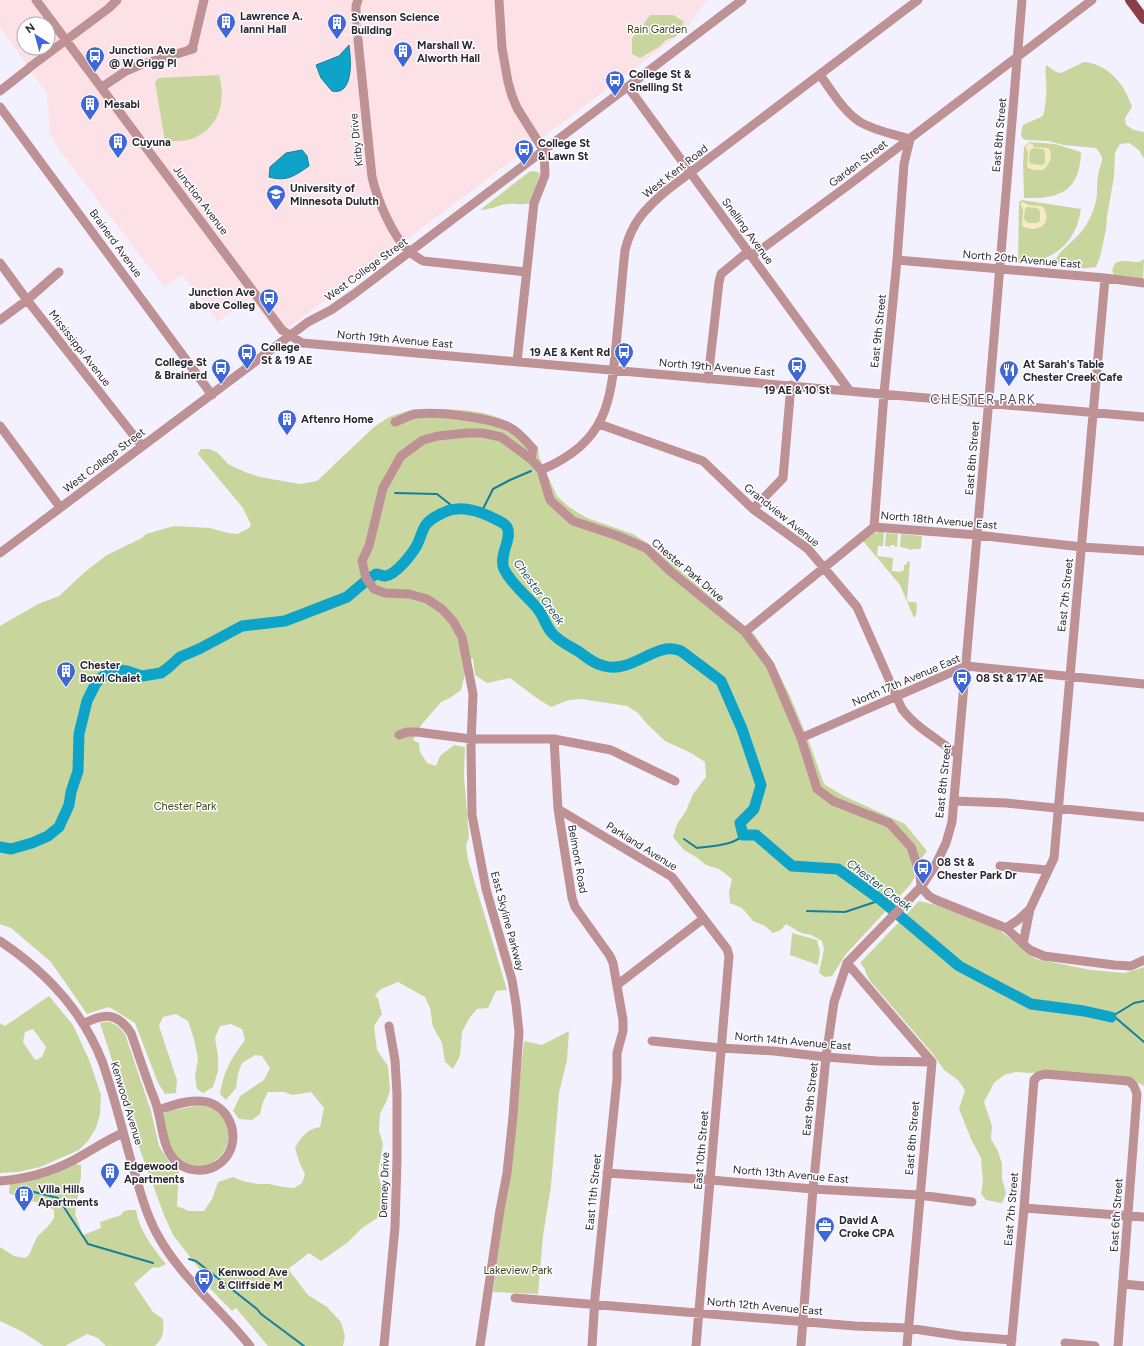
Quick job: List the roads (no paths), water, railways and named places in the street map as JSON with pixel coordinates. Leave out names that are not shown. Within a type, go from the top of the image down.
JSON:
[{"type":"main road","points":[[1130,0],[1144,18]]},
{"type":"street","name":"Junction Avenue","points":[[36,0],[282,330],[290,336]]},
{"type":"street","points":[[0,91],[109,8],[117,0]]},
{"type":"street","points":[[102,87],[122,74],[140,65],[191,50],[204,0]]},
{"type":"street","points":[[356,20],[356,6],[358,0]]},
{"type":"street","points":[[499,0],[502,48],[512,96],[517,108],[544,151],[545,175],[534,203],[517,362]]},
{"type":"street","name":"West College Street","points":[[0,553],[308,322],[331,310],[354,294],[742,0]]},
{"type":"street","name":"West Kent Road","points":[[541,470],[574,452],[599,424],[607,406],[613,370],[625,250],[629,236],[637,220],[648,206],[918,0]]},
{"type":"street","name":"East 8th Street","points":[[918,889],[935,866],[946,843],[952,822],[989,404],[1022,0]]},
{"type":"street","name":"Garden Street","points":[[708,379],[721,274],[744,255],[752,255],[844,189],[1092,0]]},
{"type":"street","name":"Kirby Drive","points":[[358,40],[372,177],[376,193],[392,227],[404,246],[410,252]]},
{"type":"street","points":[[820,75],[843,105],[861,122],[871,127],[910,139]]},
{"type":"street","name":"Snelling Avenue","points":[[628,87],[849,390]]},
{"type":"street","name":"Brainerd Avenue","points":[[0,107],[212,395]]},
{"type":"street","name":"East 9th Street","points":[[874,527],[904,164],[910,139]]},
{"type":"street","points":[[410,252],[423,261],[526,272]]},
{"type":"street","name":"North 20th Avenue East","points":[[897,260],[1105,278],[1144,283]]},
{"type":"street","name":"Mississippi Avenue","points":[[0,263],[142,446]]},
{"type":"street","points":[[0,320],[28,300],[60,272]]},
{"type":"street","name":"East 7th Street","points":[[1023,944],[1030,909],[1054,858],[1105,278]]},
{"type":"street","name":"North 19th Avenue East","points":[[290,336],[302,342],[708,379],[884,393],[989,404],[1144,416]]},
{"type":"street","points":[[753,509],[783,478],[791,385]]},
{"type":"street","points":[[395,422],[413,415],[440,414],[488,420],[508,427],[523,437],[534,449],[531,459]]},
{"type":"street","name":"Grandview Avenue","points":[[599,424],[703,461],[753,509],[808,549],[857,607],[902,709],[909,718],[958,755]]},
{"type":"street","points":[[1,431],[60,507]]},
{"type":"street","name":"Chester Park Drive","points":[[362,564],[369,546],[382,488],[401,456],[423,440],[438,436],[482,433],[501,437],[531,459],[541,470],[550,500],[573,521],[618,536],[646,548],[670,571],[745,632],[770,665],[801,738],[817,789],[833,801],[889,823],[911,847],[920,874],[918,889]]},
{"type":"street","name":"North 18th Avenue East","points":[[745,632],[874,527],[977,535],[1082,547],[1144,551]]},
{"type":"street","name":"East Skyline Parkway","points":[[362,564],[366,578],[374,589],[384,593],[409,594],[428,599],[442,609],[453,621],[462,637],[473,694],[471,739],[472,808],[486,889],[512,980],[520,1032],[507,1173],[500,1210],[480,1346]]},
{"type":"street","name":"North 17th Avenue East","points":[[801,738],[966,666],[1144,684]]},
{"type":"street","points":[[399,735],[407,732],[417,732],[471,739],[554,739],[611,750],[675,781]]},
{"type":"street","name":"Belmont Road","points":[[554,739],[558,810],[575,907],[610,956],[613,963],[623,1020],[623,1031],[620,1041]]},
{"type":"street","points":[[954,801],[1006,803],[1144,817]]},
{"type":"street","name":"Parkland Avenue","points":[[558,810],[672,877],[727,949],[729,956]]},
{"type":"street","points":[[1000,866],[1048,870]]},
{"type":"street","points":[[918,889],[934,899],[1006,928],[1023,944],[1036,953],[1056,958],[1131,966],[1144,960]]},
{"type":"street","name":"East 9th Street","points":[[801,1346],[813,1189],[826,1057],[834,1002],[847,963],[918,889]]},
{"type":"street","name":"East 7th Street","points":[[1006,928],[1030,909]]},
{"type":"street","points":[[617,985],[703,919]]},
{"type":"street","name":"Kenwood Avenue","points":[[0,940],[38,969],[65,998],[83,1024],[102,1061],[146,1212],[157,1235],[175,1262],[250,1346]]},
{"type":"street","name":"East 10th Street","points":[[696,1346],[729,956]]},
{"type":"street","points":[[847,963],[932,1062]]},
{"type":"street","points":[[83,1024],[95,1018],[106,1016],[113,1017],[126,1025],[131,1033],[158,1110],[164,1139],[169,1153],[181,1166],[191,1170],[203,1171],[221,1163],[228,1155],[233,1145],[234,1134],[232,1123],[225,1112],[216,1105],[199,1100],[158,1110]]},
{"type":"street","name":"Denney Drive","points":[[384,1346],[395,1227],[397,1159],[398,1094],[396,1067],[389,1026]]},
{"type":"street","name":"East 11th Street","points":[[592,1346],[594,1304],[617,1079],[617,1053],[620,1041]]},
{"type":"street","name":"North 14th Avenue East","points":[[652,1041],[878,1061],[932,1062]]},
{"type":"street","name":"East 8th Street","points":[[907,1346],[919,1195],[932,1062]]},
{"type":"street","name":"East 6th Street","points":[[1038,1076],[1045,1074],[1088,1079],[1129,1081],[1134,1086],[1137,1094],[1118,1346]]},
{"type":"street","name":"East 7th Street","points":[[1011,1343],[1034,1080],[1038,1076]]},
{"type":"street","points":[[0,1181],[51,1171],[74,1160],[107,1140],[123,1133]]},
{"type":"street","name":"North 13th Avenue East","points":[[607,1173],[813,1189],[919,1195],[972,1202]]},
{"type":"street","points":[[1024,1208],[1144,1217]]},
{"type":"street","points":[[1123,1284],[1144,1286]]},
{"type":"street","name":"North 12th Avenue East","points":[[515,1298],[855,1326],[908,1328],[1011,1343]]},
{"type":"street","points":[[1064,1343],[1095,1346]]},
{"type":"water","points":[[349,45],[350,75],[348,82],[344,88],[339,91],[332,91],[321,78],[316,65],[339,56]]},
{"type":"water","points":[[302,150],[307,156],[309,166],[290,177],[281,179],[269,177],[270,167],[286,153]]},
{"type":"waterway","points":[[481,513],[493,489],[531,471]]},
{"type":"waterway","points":[[395,493],[437,494],[456,509]]},
{"type":"waterway","name":"Chester Creek","points":[[0,847],[11,849],[32,843],[48,836],[59,827],[69,805],[71,792],[78,771],[79,734],[87,701],[96,683],[102,677],[120,670],[142,676],[161,673],[180,657],[199,649],[242,626],[285,621],[347,597],[376,574],[385,576],[389,575],[399,568],[415,549],[425,526],[431,520],[440,514],[453,509],[469,510],[489,516],[506,525],[508,537],[503,564],[507,575],[537,608],[551,632],[567,645],[597,664],[615,667],[635,662],[662,650],[672,649],[681,651],[721,681],[742,729],[761,785],[754,809],[740,823],[743,835],[756,835],[792,866],[838,869],[881,900],[959,966],[1031,1004],[1084,1011],[1111,1017]]},
{"type":"waterway","points":[[684,839],[697,848],[728,843],[739,839],[743,835]]},
{"type":"waterway","points":[[807,911],[845,912],[881,900]]},
{"type":"waterway","points":[[1111,1017],[1134,1003],[1144,1001]]},
{"type":"waterway","name":"Chester Creek","points":[[1111,1017],[1116,1018],[1144,1042]]},
{"type":"waterway","points":[[18,1188],[58,1198],[88,1244],[153,1263]]},
{"type":"waterway","points":[[189,1259],[196,1261],[257,1309],[261,1314],[304,1346]]},
{"type":"tunnel","points":[[356,20],[358,40]]},
{"type":"place","name":"Lawrence A. Ianni Hall","points":[[226,39]]},
{"type":"place","name":"Swenson Science Building","points":[[337,40]]},
{"type":"place","name":"Marshall W. Alworth Hall","points":[[403,68]]},
{"type":"place","name":"Junction Ave @ W Grigg Pl","points":[[95,73]]},
{"type":"place","name":"College St & Snelling St","points":[[615,97]]},
{"type":"place","name":"Mesabi","points":[[90,121]]},
{"type":"place","name":"Cuyuna","points":[[118,159]]},
{"type":"place","name":"College St & Lawn St","points":[[524,166]]},
{"type":"place","name":"University of Minnesota Duluth","points":[[276,211]]},
{"type":"place","name":"Junction Ave above Colleg","points":[[269,315]]},
{"type":"place","name":"19 AE & Kent Rd","points":[[624,369]]},
{"type":"place","name":"College St & 19 AE","points":[[247,370]]},
{"type":"place","name":"19 AE & 10 St","points":[[797,383]]},
{"type":"place","name":"College St & Brainerd","points":[[221,385]]},
{"type":"place","name":"At Sarah's Table Chester Creek Cafe","points":[[1009,387]]},
{"type":"place","name":"Aftenro Home","points":[[287,436]]},
{"type":"place","name":"Chester Bowl Chalet","points":[[66,688]]},
{"type":"place","name":"08 St & 17 AE","points":[[962,695]]},
{"type":"place","name":"08 St & Chester Park Dr","points":[[923,885]]},
{"type":"place","name":"Edgewood Apartments","points":[[110,1189]]},
{"type":"place","name":"Villa Hills Apartments","points":[[24,1212]]},
{"type":"place","name":"David A Croke CPA","points":[[825,1243]]},
{"type":"place","name":"Kenwood Ave & Cliffside M","points":[[204,1295]]},
{"type":"district","name":"CHESTER PARK","points":[[983,399]]},
{"type":"park label","name":"Rain Garden","points":[[657,29]]},
{"type":"park label","name":"Chester Park","points":[[185,806]]},
{"type":"park label","name":"Lakeview Park","points":[[518,1270]]}]
